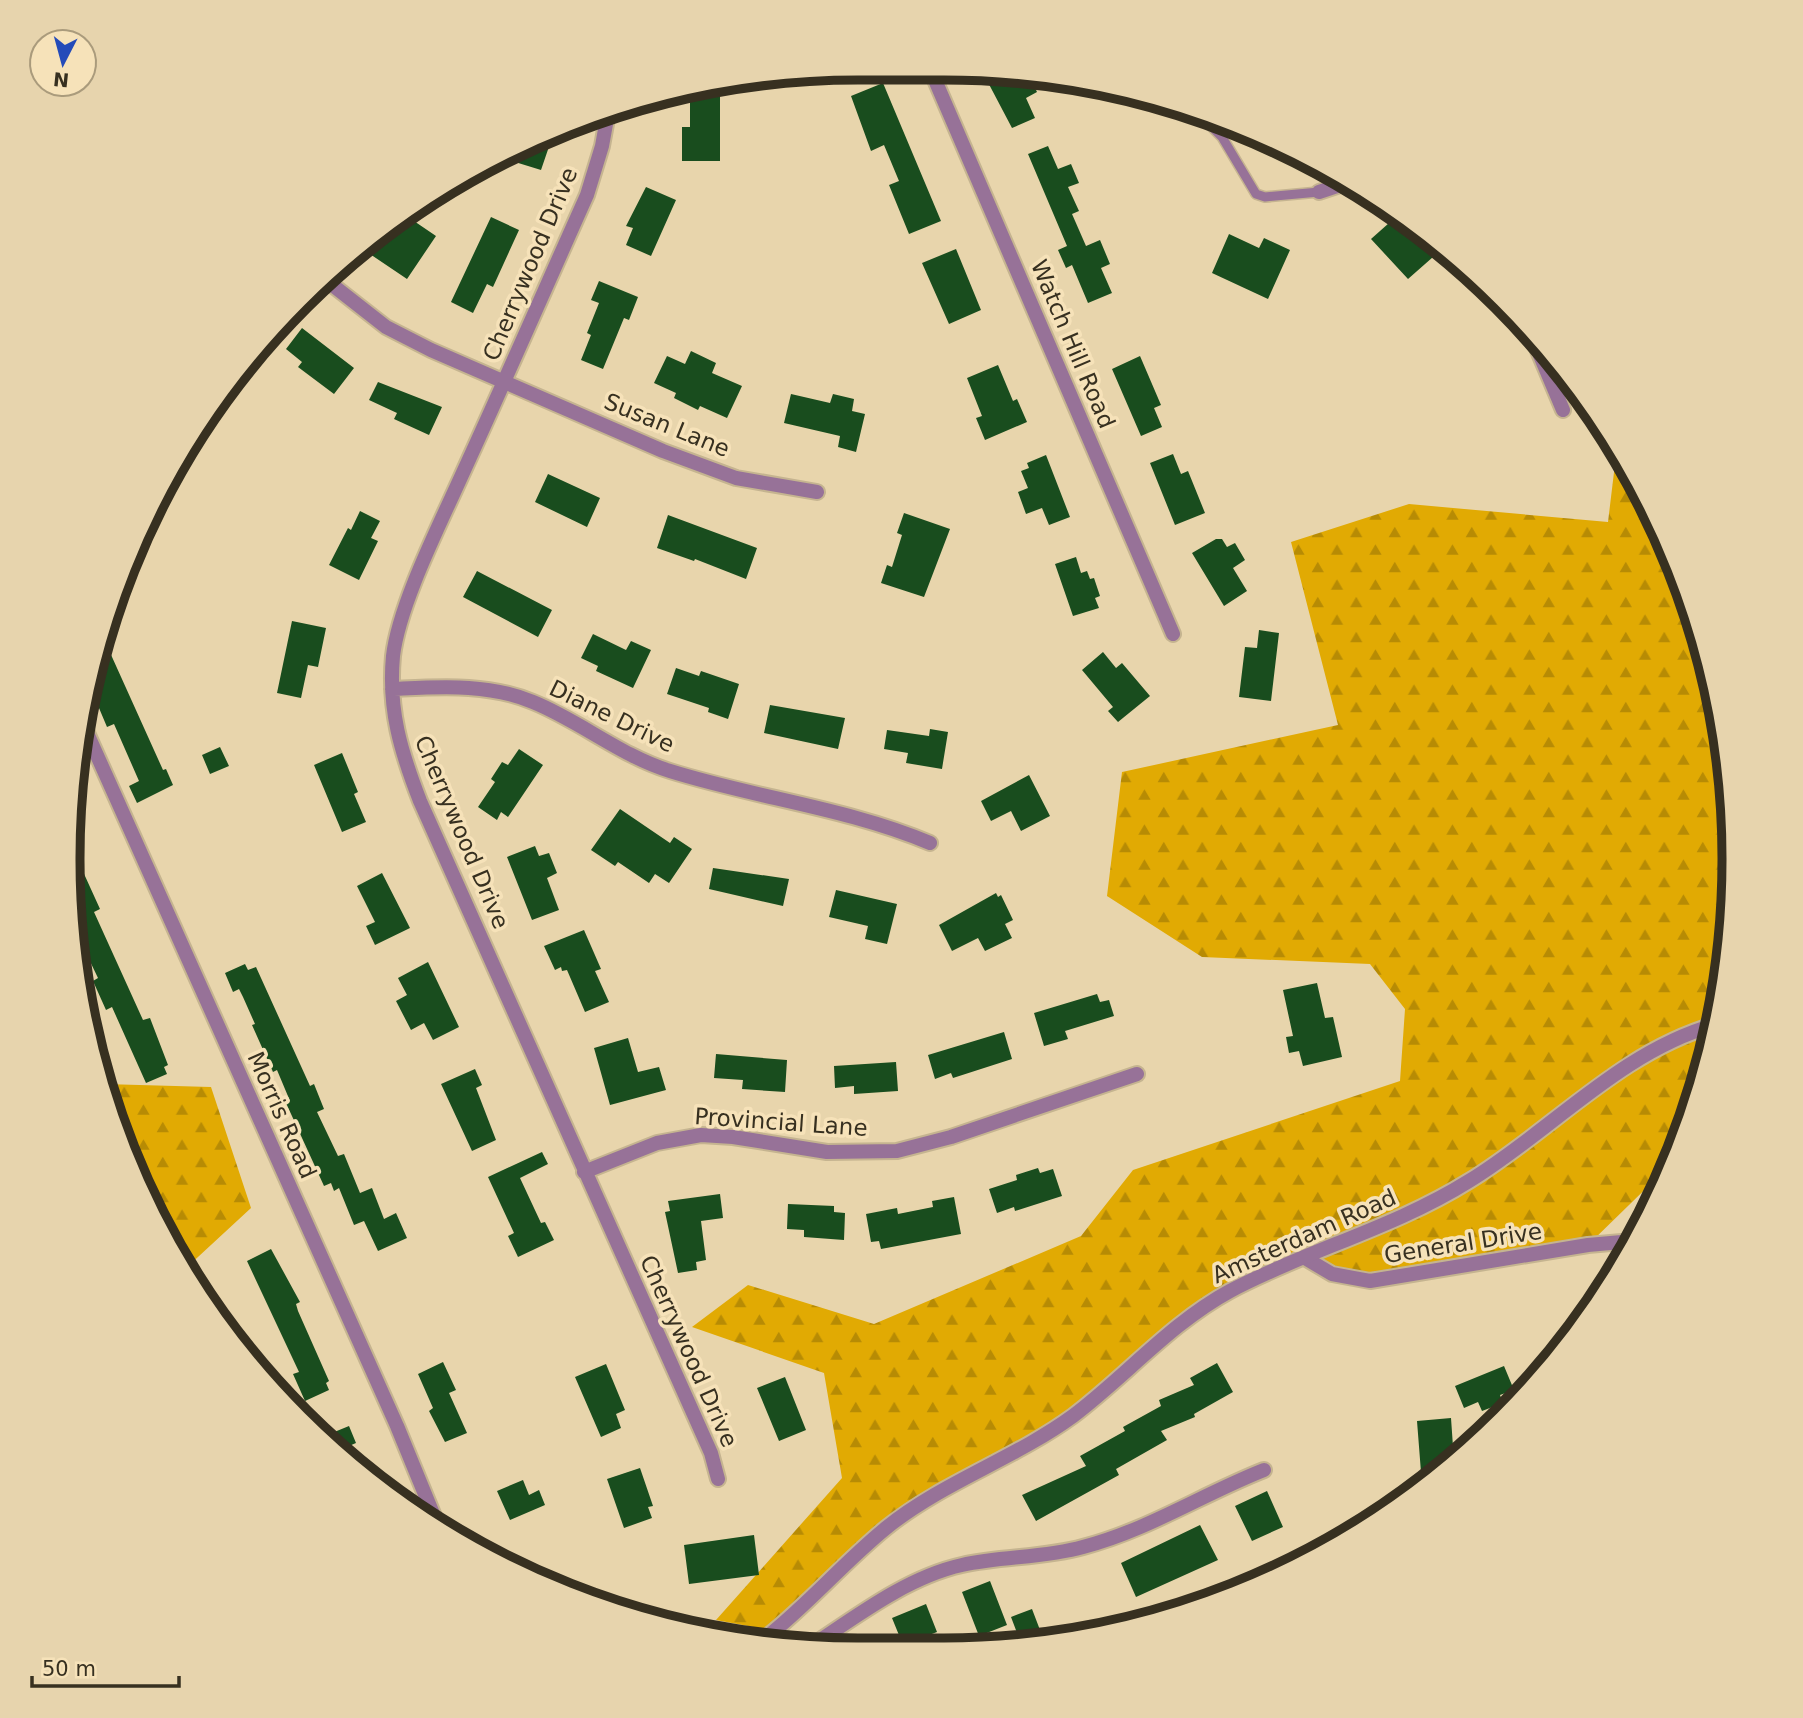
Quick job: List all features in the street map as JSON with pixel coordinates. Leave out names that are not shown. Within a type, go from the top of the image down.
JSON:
[{"type":"street","name":"Watch Hill Road","points":[[935,80],[1173,634]]},
{"type":"street","name":"Cherrywood Drive","points":[[606,123],[587,195],[399,626],[392,689],[394,727],[420,801],[711,1453],[718,1479]]},
{"type":"street","points":[[1319,192],[1335,187]]},
{"type":"street","name":"Susan Lane","points":[[333,286],[386,327],[431,350],[663,451],[736,478],[817,492]]},
{"type":"street","points":[[1543,363],[1563,410]]},
{"type":"street","name":"Diane Drive","points":[[392,689],[473,688],[504,692],[557,713],[654,766],[733,790],[813,806],[902,831],[930,843]]},
{"type":"street","name":"Morris Road","points":[[90,739],[397,1426],[431,1509]]},
{"type":"street","name":"Amsterdam Road","points":[[771,1632],[886,1528],[937,1493],[1070,1418],[1206,1306],[1230,1292],[1443,1197],[1538,1135],[1604,1082],[1688,1032],[1704,1028]]},
{"type":"street","name":"Provincial Lane","points":[[584,1172],[657,1143],[701,1135],[733,1137],[827,1152],[897,1151],[951,1137],[1137,1074]]},
{"type":"street","name":"General Drive","points":[[1305,1258],[1332,1273],[1370,1281],[1588,1245],[1621,1242]]},
{"type":"street","points":[[826,1637],[905,1587],[937,1573],[962,1565],[1083,1548],[1171,1515],[1264,1470]]},
{"type":"lane","points":[[1215,130],[1222,137],[1256,194],[1265,197],[1319,192]]},
{"type":"green space","points":[[1615,465],[1642,515],[1681,609],[1708,707],[1721,808],[1721,910],[1708,1011],[1681,1109],[1651,1184],[1588,1245],[1370,1281],[1305,1258],[1230,1292],[1070,1418],[937,1493],[775,1631],[716,1620],[842,1478],[824,1373],[692,1327],[748,1285],[874,1324],[1081,1236],[1133,1170],[1400,1081],[1405,1009],[1370,964],[1202,957],[1107,896],[1122,772],[1338,725],[1291,542],[1409,504],[1608,522]]},
{"type":"green space","points":[[114,1084],[211,1087],[251,1208],[193,1261],[161,1203],[140,1157]]},
{"type":"building","points":[[988,82],[1034,86],[1037,92],[1026,98],[1035,118],[1012,128]]},
{"type":"building","points":[[883,83],[941,221],[909,234],[889,185],[899,181],[884,145],[871,151],[851,96]]},
{"type":"building","points":[[720,93],[720,161],[682,161],[682,127],[690,127],[690,99]]},
{"type":"building","points":[[549,145],[541,170],[515,161]]},
{"type":"building","points":[[1048,146],[1058,169],[1071,164],[1079,183],[1068,187],[1079,211],[1072,214],[1086,246],[1100,240],[1110,264],[1101,268],[1112,293],[1088,303],[1072,265],[1066,268],[1058,250],[1067,246],[1028,154]]},
{"type":"building","points":[[646,187],[676,200],[651,256],[626,245],[633,228],[626,226]]},
{"type":"building","points":[[491,217],[519,230],[493,287],[487,284],[473,313],[451,302]]},
{"type":"building","points":[[414,221],[436,236],[407,279],[370,254]]},
{"type":"building","points":[[1391,222],[1418,241],[1433,257],[1408,279],[1371,239]]},
{"type":"building","points":[[1229,234],[1259,248],[1264,238],[1290,250],[1268,299],[1212,273]]},
{"type":"building","points":[[956,249],[981,310],[949,324],[922,263]]},
{"type":"building","points":[[599,281],[638,297],[629,320],[624,318],[603,369],[581,360],[591,335],[587,333],[599,303],[591,300]]},
{"type":"building","points":[[302,328],[354,368],[334,394],[298,367],[302,362],[286,349]]},
{"type":"building","points":[[691,351],[716,363],[712,373],[742,386],[727,418],[700,406],[698,410],[674,398],[676,393],[654,383],[667,356],[685,364]]},
{"type":"building","points":[[1140,356],[1161,405],[1154,408],[1162,427],[1141,436],[1112,369]]},
{"type":"building","points":[[998,365],[1013,401],[1017,399],[1027,422],[985,440],[976,418],[982,416],[967,378]]},
{"type":"building","points":[[378,382],[442,407],[429,435],[394,419],[397,413],[369,400]]},
{"type":"building","points":[[791,394],[830,403],[833,394],[854,399],[852,411],[865,414],[856,452],[838,447],[840,436],[784,423]]},
{"type":"building","points":[[1173,454],[1181,474],[1188,471],[1205,513],[1175,525],[1150,463]]},
{"type":"building","points":[[1046,455],[1070,517],[1049,525],[1042,508],[1026,514],[1018,492],[1028,488],[1021,471],[1029,468],[1027,463]]},
{"type":"building","points":[[548,474],[600,498],[587,527],[535,502]]},
{"type":"building","points":[[360,511],[380,521],[371,538],[378,541],[359,580],[329,565]]},
{"type":"building","points":[[904,513],[950,529],[924,597],[881,583],[887,565],[892,567],[902,535],[897,533]]},
{"type":"building","points":[[668,515],[757,548],[746,579],[695,559],[694,561],[657,548]]},
{"type":"building","points":[[1216,539],[1222,539],[1227,547],[1235,543],[1245,560],[1233,568],[1247,591],[1224,606],[1192,553]]},
{"type":"building","points":[[1076,557],[1081,573],[1087,571],[1090,579],[1094,578],[1100,596],[1095,598],[1099,608],[1073,616],[1055,564]]},
{"type":"building","points":[[477,571],[552,610],[538,637],[463,597]]},
{"type":"building","points":[[292,621],[326,628],[318,667],[308,665],[301,698],[277,693]]},
{"type":"building","points":[[1259,630],[1279,633],[1271,701],[1239,697],[1245,647],[1257,648]]},
{"type":"building","points":[[593,634],[626,650],[631,641],[651,650],[633,688],[596,671],[598,666],[581,658]]},
{"type":"building","points":[[109,651],[163,770],[166,769],[173,785],[137,803],[129,786],[139,781],[114,724],[107,727],[96,702]]},
{"type":"building","points":[[1103,652],[1116,668],[1122,663],[1150,696],[1118,722],[1108,711],[1113,707],[1082,670]]},
{"type":"building","points":[[676,668],[699,676],[701,671],[739,684],[728,719],[708,712],[709,708],[667,694]]},
{"type":"building","points":[[770,705],[845,718],[838,749],[764,733]]},
{"type":"building","points":[[930,729],[948,732],[942,769],[906,763],[908,753],[884,749],[887,730],[929,736]]},
{"type":"building","points":[[220,747],[229,766],[210,774],[202,755]]},
{"type":"building","points":[[519,749],[543,765],[508,817],[501,812],[497,820],[478,807],[495,782],[491,779],[502,762],[508,765]]},
{"type":"building","points":[[342,753],[358,792],[354,794],[366,822],[342,832],[314,765]]},
{"type":"building","points":[[1029,775],[1050,816],[1021,831],[1011,811],[991,821],[981,801]]},
{"type":"building","points":[[620,809],[670,843],[674,837],[692,849],[669,883],[655,874],[649,883],[618,862],[615,866],[591,850]]},
{"type":"building","points":[[535,846],[539,856],[549,853],[557,873],[547,878],[559,910],[532,920],[507,857]]},
{"type":"building","points":[[80,866],[100,909],[94,912],[143,1020],[150,1018],[168,1065],[164,1067],[167,1074],[146,1083],[112,1007],[106,1010],[93,981],[98,978],[86,954]]},
{"type":"building","points":[[713,868],[789,879],[783,906],[709,889]]},
{"type":"building","points":[[382,873],[410,928],[375,945],[366,926],[375,922],[357,886]]},
{"type":"building","points":[[836,890],[897,904],[887,944],[865,939],[868,926],[829,917]]},
{"type":"building","points":[[996,893],[998,897],[1001,895],[1013,920],[1005,924],[1012,938],[985,951],[978,938],[952,951],[939,925]]},
{"type":"building","points":[[584,930],[601,969],[595,971],[609,1002],[585,1012],[567,970],[562,971],[561,967],[555,970],[544,946]]},
{"type":"building","points":[[428,962],[459,1027],[433,1040],[424,1023],[411,1030],[396,1001],[407,995],[398,978]]},
{"type":"building","points":[[245,964],[248,970],[256,967],[310,1086],[314,1084],[324,1109],[317,1112],[338,1156],[344,1154],[360,1193],[372,1188],[384,1219],[396,1213],[407,1238],[378,1251],[364,1221],[354,1225],[339,1188],[334,1191],[331,1183],[324,1186],[286,1103],[290,1101],[277,1070],[273,1072],[239,989],[233,992],[225,973]]},
{"type":"building","points":[[1317,983],[1325,1018],[1333,1017],[1342,1057],[1303,1066],[1299,1051],[1289,1053],[1286,1037],[1293,1036],[1283,990]]},
{"type":"building","points":[[1097,994],[1100,1002],[1109,1000],[1114,1016],[1065,1031],[1068,1039],[1044,1046],[1034,1013]]},
{"type":"building","points":[[1004,1032],[1012,1059],[953,1078],[951,1073],[935,1079],[928,1055]]},
{"type":"building","points":[[628,1038],[638,1072],[659,1067],[666,1090],[610,1105],[594,1048]]},
{"type":"building","points":[[716,1054],[787,1060],[785,1092],[742,1089],[743,1080],[714,1078]]},
{"type":"building","points":[[896,1062],[898,1091],[854,1094],[854,1086],[835,1088],[834,1066]]},
{"type":"building","points":[[475,1069],[482,1085],[476,1088],[496,1140],[472,1151],[441,1084]]},
{"type":"building","points":[[542,1152],[548,1164],[520,1178],[541,1223],[545,1222],[554,1240],[518,1257],[508,1236],[514,1233],[488,1177]]},
{"type":"building","points":[[1038,1168],[1040,1173],[1053,1169],[1062,1196],[1015,1211],[1014,1207],[997,1213],[989,1189],[1017,1180],[1016,1175]]},
{"type":"building","points":[[720,1194],[723,1218],[701,1221],[706,1260],[696,1262],[697,1270],[678,1273],[665,1212],[670,1211],[668,1201]]},
{"type":"building","points":[[954,1197],[961,1234],[881,1249],[879,1241],[871,1242],[866,1214],[897,1208],[898,1214],[933,1207],[932,1201]]},
{"type":"building","points":[[788,1204],[834,1206],[834,1212],[845,1213],[844,1240],[804,1237],[804,1230],[787,1229]]},
{"type":"building","points":[[271,1249],[300,1302],[296,1304],[298,1311],[329,1381],[326,1383],[329,1390],[305,1401],[293,1374],[299,1372],[247,1261]]},
{"type":"building","points":[[443,1362],[456,1390],[449,1393],[467,1433],[445,1442],[429,1411],[433,1408],[418,1374]]},
{"type":"building","points":[[1217,1363],[1233,1392],[1194,1414],[1195,1417],[1161,1431],[1167,1440],[1116,1469],[1119,1475],[1036,1521],[1022,1495],[1086,1466],[1080,1456],[1125,1431],[1123,1427],[1161,1406],[1159,1400],[1194,1385],[1190,1378]]},
{"type":"building","points":[[606,1364],[625,1410],[616,1414],[621,1428],[601,1437],[575,1377]]},
{"type":"building","points":[[1504,1366],[1513,1389],[1500,1395],[1502,1400],[1498,1405],[1482,1411],[1478,1402],[1464,1408],[1455,1386]]},
{"type":"building","points":[[785,1377],[806,1430],[779,1441],[757,1388]]},
{"type":"building","points":[[1451,1418],[1453,1447],[1421,1474],[1417,1421]]},
{"type":"building","points":[[349,1426],[356,1443],[349,1446],[334,1432]]},
{"type":"building","points":[[640,1468],[653,1506],[648,1507],[652,1518],[624,1528],[607,1479]]},
{"type":"building","points":[[523,1480],[529,1495],[539,1490],[545,1505],[510,1520],[497,1491]]},
{"type":"building","points":[[1267,1491],[1283,1527],[1252,1541],[1235,1506]]},
{"type":"building","points":[[1200,1525],[1218,1560],[1136,1597],[1121,1563]]},
{"type":"building","points":[[754,1535],[759,1575],[689,1584],[684,1545]]},
{"type":"building","points":[[990,1581],[1007,1625],[979,1636],[962,1592]]},
{"type":"building","points":[[926,1604],[937,1632],[921,1638],[900,1638],[892,1618]]},
{"type":"building","points":[[1032,1609],[1040,1630],[1017,1634],[1011,1617]]}]
